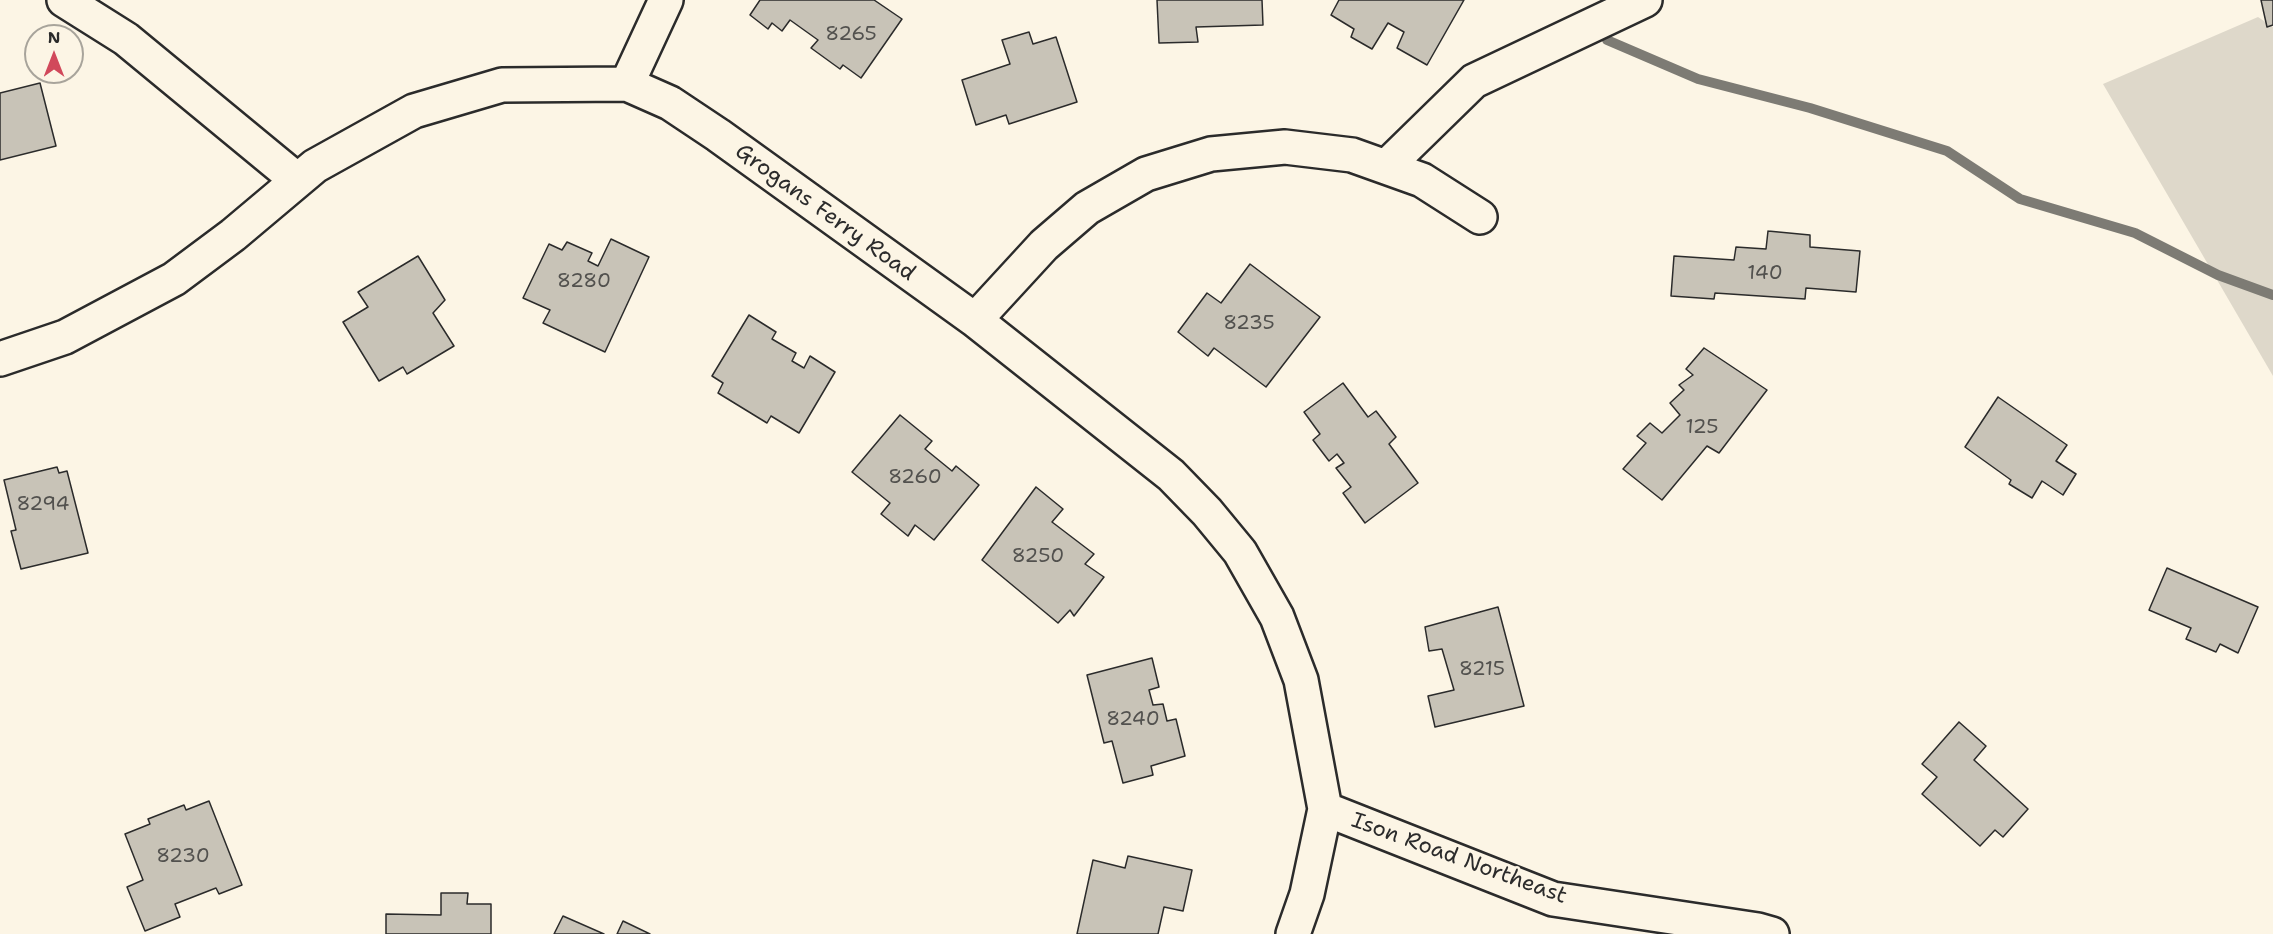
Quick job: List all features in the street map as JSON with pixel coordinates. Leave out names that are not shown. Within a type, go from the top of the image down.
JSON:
[{"type":"street","points":[[64,0],[126,39],[297,180]]},
{"type":"street","points":[[627,84],[666,0]]},
{"type":"street","points":[[1386,167],[1474,81],[1645,0]]},
{"type":"street","name":"Grogans Ferry Road","points":[[0,358],[65,337],[174,279],[233,236],[315,166],[414,111],[502,85],[627,84],[670,103],[975,320],[1171,475],[1208,512],[1240,552],[1277,617],[1300,680],[1325,809],[1307,894],[1293,934]]},
{"type":"street","points":[[975,320],[1044,244],[1087,208],[1146,174],[1211,154],[1285,147],[1352,156],[1422,180],[1480,217]]},
{"type":"street","name":"Ison Road Northeast","points":[[1325,809],[1553,899],[1772,934]]},
{"type":"shaded area","points":[[2258,17],[2273,27],[2273,376],[2103,84]]},
{"type":"building","points":[[760,0],[874,0],[902,19],[861,78],[843,65],[840,69],[811,48],[818,40],[790,20],[782,31],[772,23],[768,29],[750,15]]},
{"type":"building","points":[[1157,0],[1262,0],[1263,25],[1196,27],[1198,42],[1159,43]]},
{"type":"building","points":[[1339,0],[1464,0],[1427,65],[1397,48],[1404,32],[1388,23],[1372,49],[1351,37],[1354,29],[1331,15]]},
{"type":"building","points":[[2261,0],[2273,0],[2273,25],[2267,27]]},
{"type":"building","points":[[1029,32],[1033,44],[1056,37],[1077,102],[1009,124],[1006,115],[976,125],[962,80],[1010,64],[1002,40]]},
{"type":"building","points":[[40,84],[56,146],[0,160],[0,93]]},
{"type":"building","points":[[1768,231],[1810,235],[1810,247],[1860,251],[1856,292],[1806,288],[1805,299],[1715,293],[1714,299],[1671,296],[1674,256],[1734,260],[1736,247],[1766,249]]},
{"type":"building","points":[[611,239],[649,257],[605,352],[543,323],[550,310],[523,298],[549,244],[562,250],[567,242],[592,253],[588,261],[598,266]]},
{"type":"building","points":[[418,256],[445,300],[433,313],[454,346],[407,374],[403,367],[379,381],[343,322],[368,307],[358,292]]},
{"type":"building","points":[[1250,264],[1320,317],[1266,387],[1214,348],[1208,356],[1178,332],[1207,293],[1221,303]]},
{"type":"building","points":[[749,315],[776,332],[772,339],[796,353],[792,361],[804,368],[810,356],[835,372],[799,433],[771,416],[767,423],[718,393],[723,383],[712,376]]},
{"type":"building","points":[[1704,348],[1767,390],[1719,453],[1707,446],[1662,500],[1623,469],[1646,443],[1637,436],[1650,423],[1662,433],[1680,415],[1670,403],[1684,390],[1679,385],[1693,375],[1686,369]]},
{"type":"building","points":[[1343,383],[1368,417],[1376,411],[1396,437],[1389,444],[1418,483],[1365,523],[1343,493],[1351,487],[1336,468],[1344,463],[1337,454],[1329,461],[1313,440],[1320,434],[1304,412]]},
{"type":"building","points":[[1998,397],[2067,445],[2056,461],[2076,474],[2063,495],[2042,481],[2032,498],[2009,484],[2011,480],[1965,447]]},
{"type":"building","points":[[900,415],[932,441],[925,449],[952,471],[956,466],[979,485],[934,540],[915,525],[908,536],[881,514],[890,503],[852,472]]},
{"type":"building","points":[[57,467],[59,473],[67,471],[88,553],[21,569],[11,531],[16,530],[4,480]]},
{"type":"building","points":[[1036,487],[1063,509],[1052,522],[1094,554],[1085,564],[1104,577],[1074,616],[1070,610],[1058,623],[982,560]]},
{"type":"building","points":[[2167,568],[2258,607],[2238,653],[2220,644],[2216,652],[2186,639],[2191,628],[2149,610]]},
{"type":"building","points":[[1498,607],[1524,706],[1435,727],[1428,696],[1454,690],[1442,649],[1429,651],[1425,627]]},
{"type":"building","points":[[1152,658],[1159,687],[1149,690],[1153,705],[1163,704],[1167,721],[1176,719],[1185,756],[1151,766],[1153,775],[1123,783],[1112,741],[1104,743],[1087,675]]},
{"type":"building","points":[[1959,722],[1986,746],[1974,760],[2028,809],[2003,837],[1995,830],[1980,846],[1922,794],[1937,777],[1922,764]]},
{"type":"building","points":[[209,801],[242,885],[219,894],[216,888],[175,904],[180,917],[145,931],[127,887],[143,880],[125,834],[150,824],[148,819],[184,805],[186,810]]},
{"type":"building","points":[[1128,856],[1192,870],[1183,911],[1164,907],[1158,934],[1077,934],[1093,860],[1125,868]]},
{"type":"building","points":[[441,893],[468,893],[467,904],[491,904],[491,934],[386,934],[386,914],[441,915]]},
{"type":"building","points":[[563,916],[604,934],[554,934]]},
{"type":"building","points":[[623,921],[650,934],[617,934]]},
{"type":"waterway","points":[[1607,40],[1698,79],[1810,108],[1947,151],[2020,199],[2135,233],[2218,275],[2273,295]]}]
